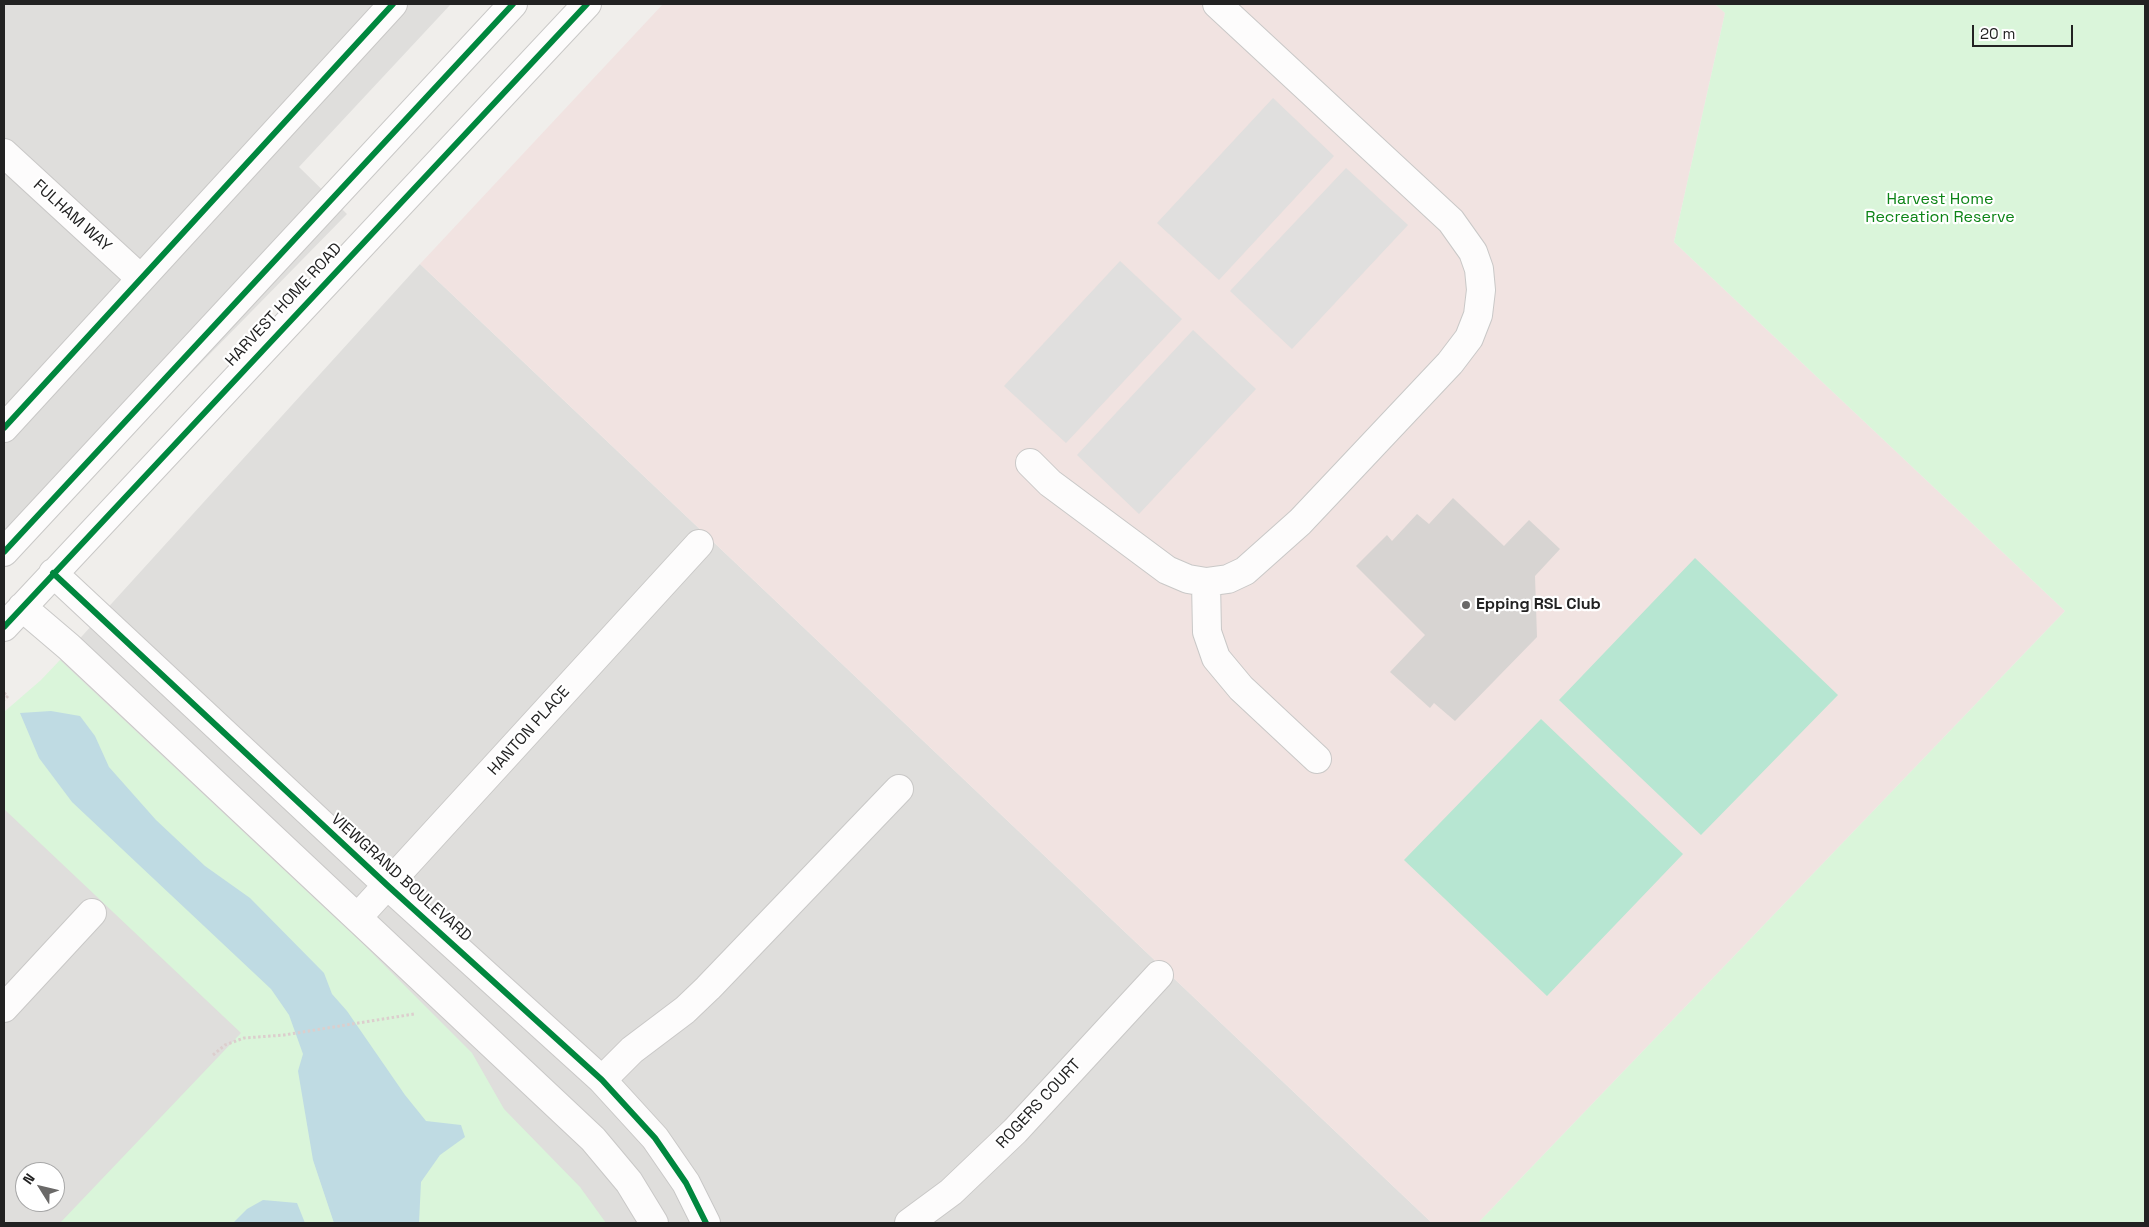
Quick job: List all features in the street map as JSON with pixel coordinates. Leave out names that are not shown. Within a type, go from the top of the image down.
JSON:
[{"type":"street","points":[[4,428],[393,4]]},
{"type":"street","points":[[4,552],[513,4]]},
{"type":"street","name":"HARVEST HOME ROAD","points":[[13,617],[587,4]]},
{"type":"street","points":[[1030,462],[1050,483],[1167,570],[1188,579],[1206,582],[1228,580],[1245,571],[1300,522],[1450,363],[1469,338],[1478,315],[1481,290],[1479,269],[1473,252],[1451,221],[1217,4]]},
{"type":"street","name":"FULHAM WAY","points":[[4,153],[140,278]]},
{"type":"street","name":"HANTON PLACE","points":[[358,918],[699,544]]},
{"type":"street","name":"VIEWGRAND BOULEVARD","points":[[53,573],[387,885],[602,1080],[655,1138],[686,1183],[706,1223]]},
{"type":"street","points":[[1206,582],[1207,632],[1210,646],[1216,658],[1241,688],[1317,759]]},
{"type":"street","points":[[13,617],[69,647],[593,1139],[629,1182],[654,1223]]},
{"type":"street","points":[[602,1080],[632,1050],[685,1010],[708,988],[899,789]]},
{"type":"street","points":[[4,1008],[92,913]]},
{"type":"street","name":"ROGERS COURT","points":[[909,1223],[951,1192],[1008,1138],[1159,975]]},
{"type":"path","points":[[4,692],[8,696],[4,700]]},
{"type":"path","points":[[213,1055],[225,1045],[244,1038],[284,1035],[420,1013]]},
{"type":"shaded area","points":[[4,4],[451,4],[299,167],[347,214],[4,564]]},
{"type":"shaded area","points":[[663,4],[1715,4],[1725,13],[1674,242],[2065,611],[1478,1223],[1432,1223],[420,264]]},
{"type":"shaded area","points":[[1273,98],[1334,156],[1219,280],[1157,223]]},
{"type":"shaded area","points":[[1346,168],[1408,225],[1292,349],[1230,291]]},
{"type":"shaded area","points":[[1120,261],[1182,319],[1066,443],[1004,386]]},
{"type":"shaded area","points":[[420,264],[1432,1223],[4,1223],[4,722]]},
{"type":"shaded area","points":[[1193,330],[1256,389],[1139,514],[1077,455]]},
{"type":"green space","name":"Harvest Home Recreation Reserve","points":[[1715,4],[2145,4],[2145,1223],[1478,1223],[2065,611],[1674,242],[1725,13]]},
{"type":"green space","points":[[1695,558],[1838,695],[1701,835],[1559,700]]},
{"type":"green space","points":[[60,660],[364,945],[472,1053],[504,1109],[580,1187],[606,1223],[60,1223],[241,1033],[4,809],[4,712],[41,680]]},
{"type":"green space","points":[[1541,719],[1683,854],[1547,996],[1404,860]]},
{"type":"water","points":[[51,711],[80,716],[95,736],[109,767],[156,820],[205,866],[250,898],[324,973],[332,994],[347,1011],[405,1095],[426,1121],[461,1125],[465,1137],[440,1155],[421,1182],[419,1223],[334,1223],[313,1160],[298,1071],[303,1054],[289,1015],[271,989],[72,802],[39,758],[20,713]]},
{"type":"water","points":[[263,1200],[297,1203],[305,1223],[233,1223],[247,1209]]},
{"type":"building","name":"Epping RSL Club","points":[[1453,498],[1504,546],[1529,520],[1560,549],[1535,576],[1537,637],[1455,721],[1434,703],[1430,708],[1390,672],[1425,635],[1356,566],[1387,535],[1392,541],[1417,514],[1429,524]]},
{"type":"cycle path","points":[[4,428],[393,4]]},
{"type":"cycle path","points":[[4,552],[513,4]]},
{"type":"cycle path","points":[[4,627],[587,4]]},
{"type":"cycle path","points":[[53,573],[387,885],[602,1080],[655,1138],[686,1183],[706,1223]]},
{"type":"place","name":"Epping RSL Club","points":[[1466,605]]}]
